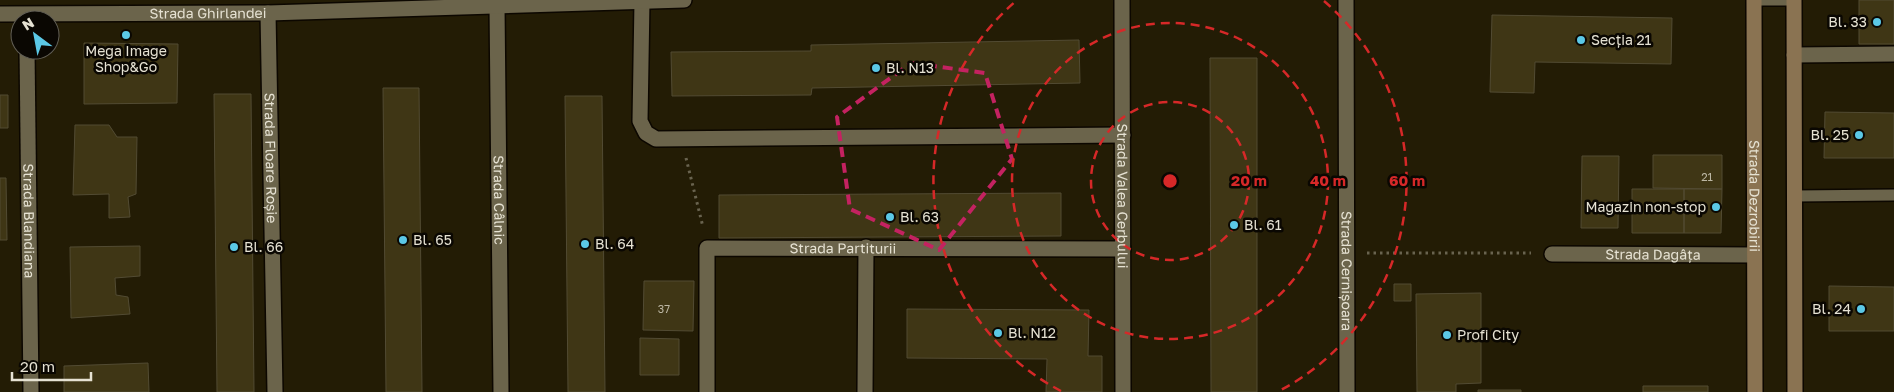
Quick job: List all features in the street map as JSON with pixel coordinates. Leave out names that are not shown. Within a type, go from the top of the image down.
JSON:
[{"type":"main road","name":"Strada Dezrobirii","points":[[1754,0],[1755,392]]},
{"type":"main road","points":[[1794,0],[1795,392]]},
{"type":"street","name":"Strada Ghirlandei","points":[[60,16],[268,13],[382,5],[496,6],[684,0]]},
{"type":"street","name":"Strada Valea Cerbului","points":[[1122,0],[1123,392]]},
{"type":"street","name":"Strada Cernișoara","points":[[1346,0],[1347,392]]},
{"type":"street","points":[[642,2],[640,121],[646,133],[656,139],[1123,135]]},
{"type":"street","name":"Strada Câlnic","points":[[496,6],[501,392]]},
{"type":"street","name":"Strada Floare Roșie","points":[[268,13],[275,392]]},
{"type":"street","points":[[1794,55],[1894,54]]},
{"type":"street","name":"Strada Blandiana","points":[[27,60],[31,392]]},
{"type":"street","points":[[865,392],[866,247]]},
{"type":"street","points":[[707,248],[707,392]]},
{"type":"street","name":"Strada Partiturii","points":[[707,248],[1123,249]]},
{"type":"street","name":"Strada Dagâța","points":[[1552,254],[1754,255]]},
{"type":"lane","points":[[1754,0],[1794,0]]},
{"type":"lane","points":[[1795,196],[1894,195]]},
{"type":"path","points":[[681,138],[707,248]]},
{"type":"path","points":[[1346,252],[1552,254]]},
{"type":"highlighted area","points":[[911,63],[985,73],[1012,159],[939,250],[850,209],[837,117]]},
{"type":"building","name":"Bl. 33","points":[[1859,0],[1894,0],[1894,44],[1859,44]]},
{"type":"building","name":"Secția 21","points":[[1492,15],[1672,18],[1671,64],[1535,62],[1534,93],[1490,92]]},
{"type":"building","name":"Bl. N13","points":[[1079,40],[1080,83],[812,88],[811,95],[672,96],[671,52],[811,51],[811,45]]},
{"type":"building","points":[[84,43],[178,44],[177,103],[84,104]]},
{"type":"building","name":"Bl. 61","points":[[1210,58],[1257,58],[1257,392],[1211,392]]},
{"type":"building","name":"Bl. 65","points":[[383,88],[419,88],[422,392],[386,392]]},
{"type":"building","name":"Bl. 66","points":[[214,94],[251,94],[254,392],[217,392]]},
{"type":"building","points":[[0,95],[8,95],[8,128],[0,128]]},
{"type":"building","name":"Bl. 64","points":[[565,96],[602,96],[605,392],[568,392]]},
{"type":"building","name":"Bl. 25","points":[[1825,112],[1894,113],[1894,158],[1824,158]]},
{"type":"building","points":[[75,125],[109,125],[117,137],[137,137],[136,194],[128,197],[130,217],[109,218],[109,194],[73,195]]},
{"type":"building","points":[[1653,155],[1722,155],[1722,189],[1653,188]]},
{"type":"building","points":[[1582,156],[1619,156],[1618,228],[1581,228]]},
{"type":"building","points":[[0,178],[6,178],[7,240],[0,240]]},
{"type":"building","points":[[1632,189],[1684,189],[1684,233],[1632,233]]},
{"type":"building","points":[[1684,189],[1722,189],[1721,233],[1684,233]]},
{"type":"building","name":"Bl. 63","points":[[1061,193],[1061,236],[719,238],[719,195]]},
{"type":"building","points":[[140,246],[140,276],[115,278],[116,295],[128,297],[130,314],[71,318],[70,247]]},
{"type":"building","points":[[644,281],[694,281],[693,331],[643,330]]},
{"type":"building","points":[[1394,284],[1411,284],[1411,301],[1394,301]]},
{"type":"building","name":"Bl. 24","points":[[1829,286],[1894,287],[1894,331],[1829,331]]},
{"type":"building","points":[[1481,293],[1481,383],[1456,384],[1456,392],[1417,392],[1416,294]]},
{"type":"building","name":"Bl. N12","points":[[907,309],[1089,310],[1088,356],[1102,356],[1102,392],[1046,392],[1047,359],[907,358]]},
{"type":"building","points":[[640,338],[679,339],[679,375],[640,375]]},
{"type":"building","points":[[148,363],[149,392],[64,392],[64,366]]},
{"type":"building","points":[[1643,386],[1708,386],[1708,392],[1643,392]]},
{"type":"building","points":[[1478,390],[1521,390],[1521,392],[1478,392]]},
{"type":"place","name":"Bl. 33","points":[[1877,22]]},
{"type":"place","name":"Mega Image Shop&Go","points":[[126,35]]},
{"type":"place","name":"Secția 21","points":[[1581,40]]},
{"type":"place","name":"Bl. N13","points":[[876,68]]},
{"type":"place","name":"Bl. 25","points":[[1859,135]]},
{"type":"place","name":"Magazin non-stop","points":[[1716,207]]},
{"type":"place","name":"Bl. 63","points":[[890,217]]},
{"type":"place","name":"Bl. 61","points":[[1234,225]]},
{"type":"place","name":"Bl. 65","points":[[403,240]]},
{"type":"place","name":"Bl. 64","points":[[585,244]]},
{"type":"place","name":"Bl. 66","points":[[234,247]]},
{"type":"place","name":"Bl. 24","points":[[1861,309]]},
{"type":"place","name":"Bl. N12","points":[[998,333]]},
{"type":"place","name":"Profi City","points":[[1447,335]]}]
